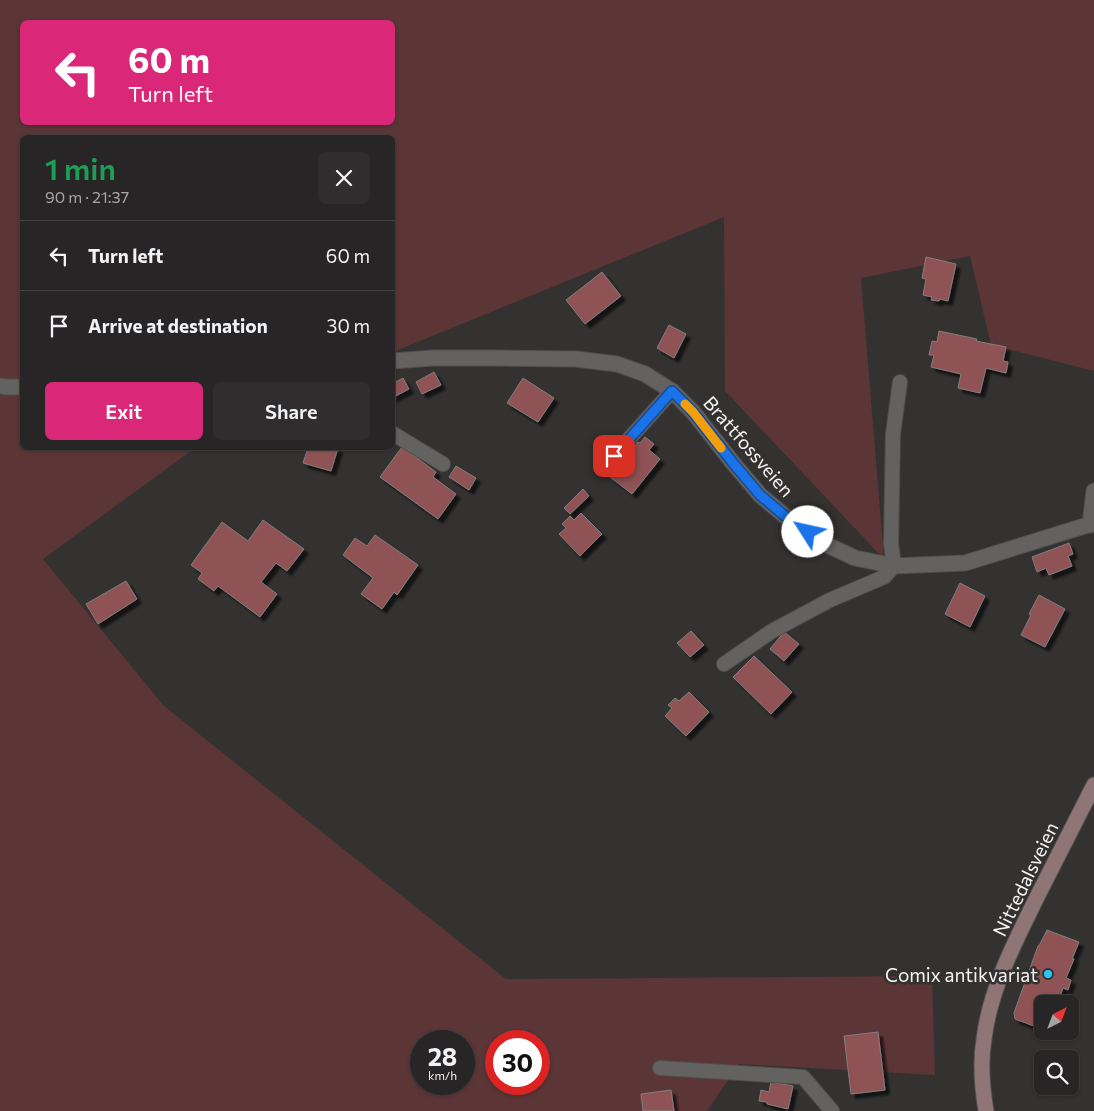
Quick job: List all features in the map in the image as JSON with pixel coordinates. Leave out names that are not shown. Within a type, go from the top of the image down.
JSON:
[{"type":"main road","name":"Nittedalsveien","points":[[986,1111],[982,1080],[982,1058],[985,1030],[994,996],[1016,941],[1094,785]]},
{"type":"street","name":"Brattfossveien","points":[[395,361],[452,358],[576,360],[617,364],[645,374],[672,391],[693,412],[760,495],[792,522],[823,543],[855,558],[894,566],[965,563],[1092,524],[1094,491]]},
{"type":"street","points":[[0,386],[20,387]]},
{"type":"lane","points":[[724,664],[772,630],[830,600],[884,577],[894,566],[891,544],[893,434],[900,382]]},
{"type":"lane","points":[[602,469],[672,391]]},
{"type":"lane","points":[[395,435],[443,464]]},
{"type":"lane","points":[[660,1068],[803,1077],[832,1111]]},
{"type":"shaded area","points":[[0,0],[1094,0],[1094,371],[991,345],[970,256],[861,278],[884,559],[725,391],[724,217],[395,351],[395,135],[20,135],[20,450],[192,450],[43,559],[164,706],[506,979],[932,976],[935,1075],[739,1064],[707,1111],[0,1111]]},
{"type":"building","points":[[926,257],[956,264],[948,301],[940,299],[939,301],[931,300],[932,297],[923,295],[926,279],[922,278]]},
{"type":"building","points":[[602,272],[621,296],[585,324],[566,300]]},
{"type":"building","points":[[669,325],[686,334],[674,358],[657,348]]},
{"type":"building","points":[[939,331],[1006,347],[1003,361],[1008,362],[1006,373],[986,368],[980,393],[958,388],[961,374],[931,367],[934,355],[929,355],[932,341],[937,342]]},
{"type":"building","points":[[434,372],[441,385],[422,394],[416,382]]},
{"type":"building","points":[[403,378],[409,389],[395,396],[395,382]]},
{"type":"building","points":[[523,378],[554,398],[538,422],[507,403]]},
{"type":"building","points":[[645,437],[654,444],[649,450],[660,459],[632,494],[610,477],[638,442],[640,443]]},
{"type":"building","points":[[402,447],[436,472],[433,477],[456,494],[438,519],[380,477]]},
{"type":"building","points":[[307,450],[337,450],[331,471],[303,463]]},
{"type":"building","points":[[456,466],[476,478],[469,490],[449,477]]},
{"type":"building","points":[[583,489],[589,496],[570,514],[564,508]]},
{"type":"building","points":[[581,513],[602,534],[580,556],[559,534],[566,528],[562,524],[570,516],[574,520]]},
{"type":"building","points":[[263,520],[304,549],[287,571],[276,563],[261,582],[277,594],[260,617],[218,586],[214,591],[198,579],[202,573],[191,565],[222,522],[248,541]]},
{"type":"building","points":[[375,535],[418,565],[397,595],[394,592],[382,609],[361,594],[373,578],[343,555],[355,538],[367,546]]},
{"type":"building","points":[[1069,543],[1073,554],[1068,556],[1072,566],[1049,575],[1046,568],[1037,572],[1032,557]]},
{"type":"building","points":[[126,581],[137,599],[98,624],[86,604]]},
{"type":"building","points":[[960,583],[985,596],[970,627],[945,614]]},
{"type":"building","points":[[1039,595],[1065,609],[1045,647],[1021,635]]},
{"type":"building","points":[[691,631],[704,645],[690,657],[677,643]]},
{"type":"building","points":[[784,632],[799,644],[784,661],[770,649]]},
{"type":"building","points":[[754,656],[792,692],[771,714],[733,677]]},
{"type":"building","points":[[689,692],[709,712],[686,736],[665,716],[672,708],[668,705],[675,698],[679,701]]},
{"type":"building","name":"Comix antikvariat","points":[[1047,930],[1079,942],[1066,978],[1071,980],[1068,990],[1063,988],[1060,995],[1034,995],[1034,1026],[1015,1019],[1014,1013],[1039,946]]},
{"type":"building","points":[[878,1032],[885,1090],[851,1094],[844,1036]]},
{"type":"building","points":[[771,1082],[793,1086],[788,1109],[759,1101],[761,1090],[769,1092]]},
{"type":"building","points":[[671,1090],[674,1111],[643,1111],[641,1094]]},
{"type":"slow traffic","points":[[685,404],[721,448]]},
{"type":"place","name":"Comix antikvariat","points":[[1048,974]]},
{"type":"route","points":[[614,456],[672,391],[693,412],[760,495],[792,522],[808,532]]}]
